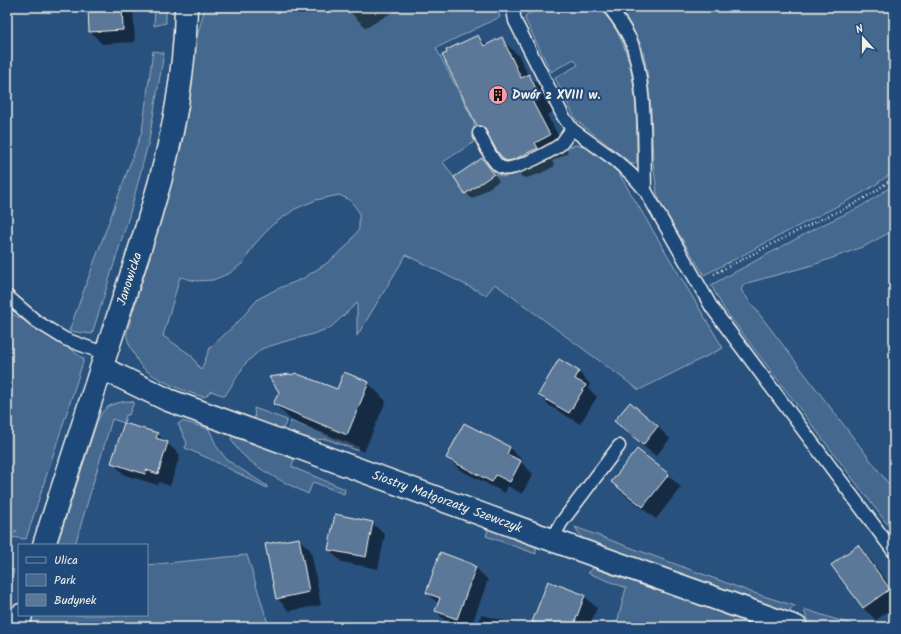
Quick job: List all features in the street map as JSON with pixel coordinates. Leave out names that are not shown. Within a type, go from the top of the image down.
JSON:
[{"type":"street","name":"Janowicka","points":[[44,544],[104,361],[152,208],[165,160],[180,83],[186,7]]},
{"type":"street","name":"Siostry Małgorzaty Szewczyk","points":[[104,361],[168,400],[796,627]]},
{"type":"street","points":[[18,627],[21,616]]},
{"type":"lane","points":[[513,7],[512,10],[515,21],[563,116],[572,129],[615,160],[631,174],[645,190],[712,308],[894,552]]},
{"type":"lane","points":[[609,7],[622,25],[631,42],[641,84],[645,190]]},
{"type":"lane","points":[[479,133],[496,164],[500,167],[510,168],[551,150],[561,143],[572,129]]},
{"type":"lane","points":[[7,296],[36,321],[104,361]]},
{"type":"lane","points":[[552,540],[561,523],[619,446]]},
{"type":"path","points":[[697,282],[813,223],[854,204],[876,191],[894,177]]},
{"type":"green space","points":[[155,7],[166,7],[166,23],[154,26]]},
{"type":"green space","points":[[205,7],[343,7],[346,12],[355,7],[497,8],[500,17],[436,48],[474,122],[474,142],[443,162],[466,194],[494,174],[505,177],[554,155],[565,148],[576,145],[586,146],[618,172],[723,348],[639,390],[495,284],[486,295],[406,255],[357,336],[357,303],[330,328],[261,349],[245,364],[225,396],[211,391],[205,397],[198,395],[171,385],[146,371],[138,362],[128,341],[127,332],[183,138],[190,98],[196,41]],"holes":[[[339,195],[350,200],[359,212],[359,229],[348,245],[327,263],[302,279],[277,289],[258,299],[238,322],[210,348],[201,370],[191,355],[163,336],[180,277],[196,281],[213,280],[230,273],[243,263],[254,245],[272,225],[295,209],[316,200]]]},
{"type":"green space","points":[[543,7],[598,7],[611,23],[621,40],[628,59],[635,100],[637,161],[635,164],[632,164],[576,120],[555,78],[578,65],[574,59],[551,72],[525,19],[526,15]]},
{"type":"green space","points":[[619,7],[894,7],[894,171],[875,185],[854,197],[704,275],[661,205],[657,193],[653,161],[651,110],[647,71],[642,47]]},
{"type":"green space","points":[[153,51],[164,53],[149,140],[130,213],[92,334],[69,331],[142,131]]},
{"type":"green space","points":[[894,184],[894,230],[865,246],[816,264],[744,284],[741,290],[894,491],[894,533],[724,309],[711,285],[818,227],[858,208]]},
{"type":"green space","points":[[7,312],[50,336],[84,359],[26,539],[9,537],[17,531],[7,530],[7,336],[10,334],[7,329]]},
{"type":"green space","points":[[127,401],[134,402],[129,415],[126,415],[124,423],[112,419],[75,544],[57,544],[97,422],[105,409],[116,403]]},
{"type":"green space","points":[[254,408],[287,420],[282,431],[255,421]]},
{"type":"green space","points":[[182,421],[209,429],[217,447],[227,460],[267,486],[267,488],[185,448],[187,443],[178,424]]},
{"type":"green space","points":[[291,421],[359,448],[356,450],[326,439],[316,440],[287,432]]},
{"type":"green space","points":[[233,436],[294,459],[292,467],[345,489],[344,494],[313,482],[308,494],[288,484],[254,464],[244,456],[236,447],[231,438]]},
{"type":"green space","points":[[489,527],[536,545],[536,554],[486,536]]},
{"type":"green space","points":[[575,527],[751,592],[795,606],[787,614],[584,541]]},
{"type":"green space","points":[[247,555],[269,627],[29,627],[33,616],[148,616],[148,565]]},
{"type":"green space","points":[[7,568],[14,570],[7,595]]},
{"type":"green space","points":[[593,568],[763,627],[616,627],[626,588],[588,573]]},
{"type":"green space","points":[[804,609],[859,627],[823,627],[807,620]]},
{"type":"building","points":[[88,7],[122,7],[123,30],[89,32]]},
{"type":"building","name":"Dwór z XVIII w.","points":[[478,35],[484,46],[502,37],[521,78],[529,74],[538,93],[530,97],[550,135],[535,143],[538,148],[513,160],[507,161],[503,159],[495,148],[485,129],[477,126],[442,55],[447,53],[446,50]]},
{"type":"building","points":[[482,158],[494,174],[465,194],[454,177]]},
{"type":"building","points":[[559,359],[579,371],[575,379],[586,385],[569,413],[538,395]]},
{"type":"building","points":[[344,372],[369,382],[347,435],[273,404],[279,392],[269,377],[292,375],[295,373],[337,389]]},
{"type":"building","points":[[630,402],[658,426],[643,445],[614,421]]},
{"type":"building","points":[[124,423],[158,433],[156,438],[168,442],[158,474],[146,470],[145,474],[111,463]]},
{"type":"building","points":[[464,423],[510,447],[507,454],[521,461],[510,482],[496,475],[492,482],[446,458]]},
{"type":"building","points":[[637,449],[669,474],[643,507],[611,482]]},
{"type":"building","points":[[335,514],[373,522],[366,557],[328,550]]},
{"type":"building","points":[[299,538],[309,592],[276,599],[265,544]]},
{"type":"building","points":[[858,545],[890,589],[863,608],[831,565]]},
{"type":"building","points":[[440,552],[472,564],[476,567],[457,619],[435,611],[440,598],[426,593]]},
{"type":"building","points":[[548,581],[585,595],[573,627],[544,627],[532,622]]},
{"type":"place","name":"Dwór z XVIII w.","points":[[498,95]]}]
